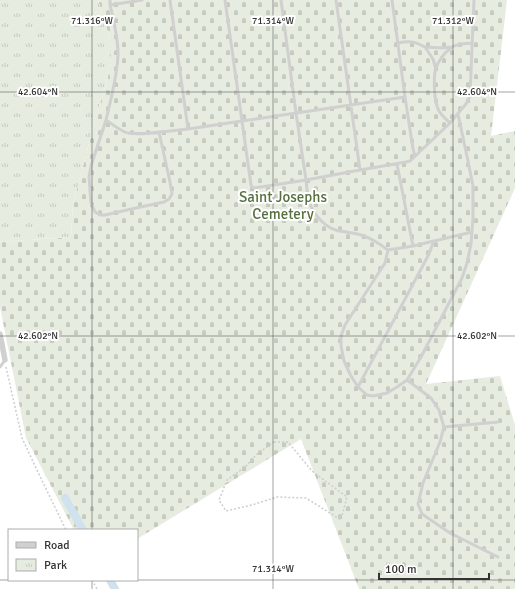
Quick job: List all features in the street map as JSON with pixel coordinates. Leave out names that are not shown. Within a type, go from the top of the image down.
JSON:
[{"type":"street","points":[[0,334],[5,360]]},
{"type":"lane","points":[[110,0],[118,54],[113,90],[106,120],[91,166],[89,177],[91,203],[95,212],[100,215],[164,202],[169,199],[172,194],[159,132]]},
{"type":"lane","points":[[110,5],[142,0]]},
{"type":"lane","points":[[170,0],[188,129]]},
{"type":"lane","points":[[226,0],[251,185],[254,188],[410,161],[450,123],[466,104],[470,96],[472,81],[474,0]]},
{"type":"lane","points":[[281,0],[296,113],[309,201],[312,210],[330,228],[370,238],[388,250],[413,246],[472,232]]},
{"type":"lane","points":[[336,0],[360,170]]},
{"type":"lane","points":[[392,0],[405,97],[415,156]]},
{"type":"lane","points":[[398,43],[413,41],[425,46],[443,48],[463,44],[472,44]]},
{"type":"lane","points":[[425,46],[433,59],[436,69],[436,103],[443,117],[450,123]]},
{"type":"lane","points":[[436,69],[440,60],[451,47]]},
{"type":"lane","points":[[106,120],[124,132],[130,134],[159,132],[351,106],[405,97]]},
{"type":"lane","points":[[388,250],[385,263],[348,320],[341,336],[344,361],[351,376],[358,387],[366,395],[373,396],[387,393],[406,380],[421,357],[462,278],[467,262],[474,218],[473,186],[458,114]]},
{"type":"lane","points":[[397,164],[413,246]]},
{"type":"lane","points":[[358,387],[428,256],[434,241]]},
{"type":"lane","points":[[0,367],[5,360]]},
{"type":"lane","points":[[406,380],[431,398],[439,410],[444,427],[440,442],[423,483],[418,504],[422,514],[450,533],[498,557]]},
{"type":"lane","points":[[444,427],[498,422]]},
{"type":"path","points":[[5,360],[22,438],[66,529]]},
{"type":"path","points":[[274,442],[288,442],[312,471],[347,497],[341,520],[306,498],[277,497],[226,511],[219,500],[227,480],[245,467],[257,454],[274,442]]},
{"type":"green space","points":[[0,0],[98,0],[110,39],[111,54],[108,77],[73,204],[71,237],[0,242]]},
{"type":"green space","name":"Saint Josephs Cemetery","points":[[98,0],[507,0],[491,136],[515,131],[515,188],[426,384],[500,376],[515,425],[515,589],[359,589],[301,439],[138,538],[138,529],[73,529],[26,438],[0,307],[0,242],[71,237],[73,204],[108,77],[110,39]]},
{"type":"waterway","points":[[65,498],[82,529]]},
{"type":"waterway","points":[[111,581],[115,589]]}]
